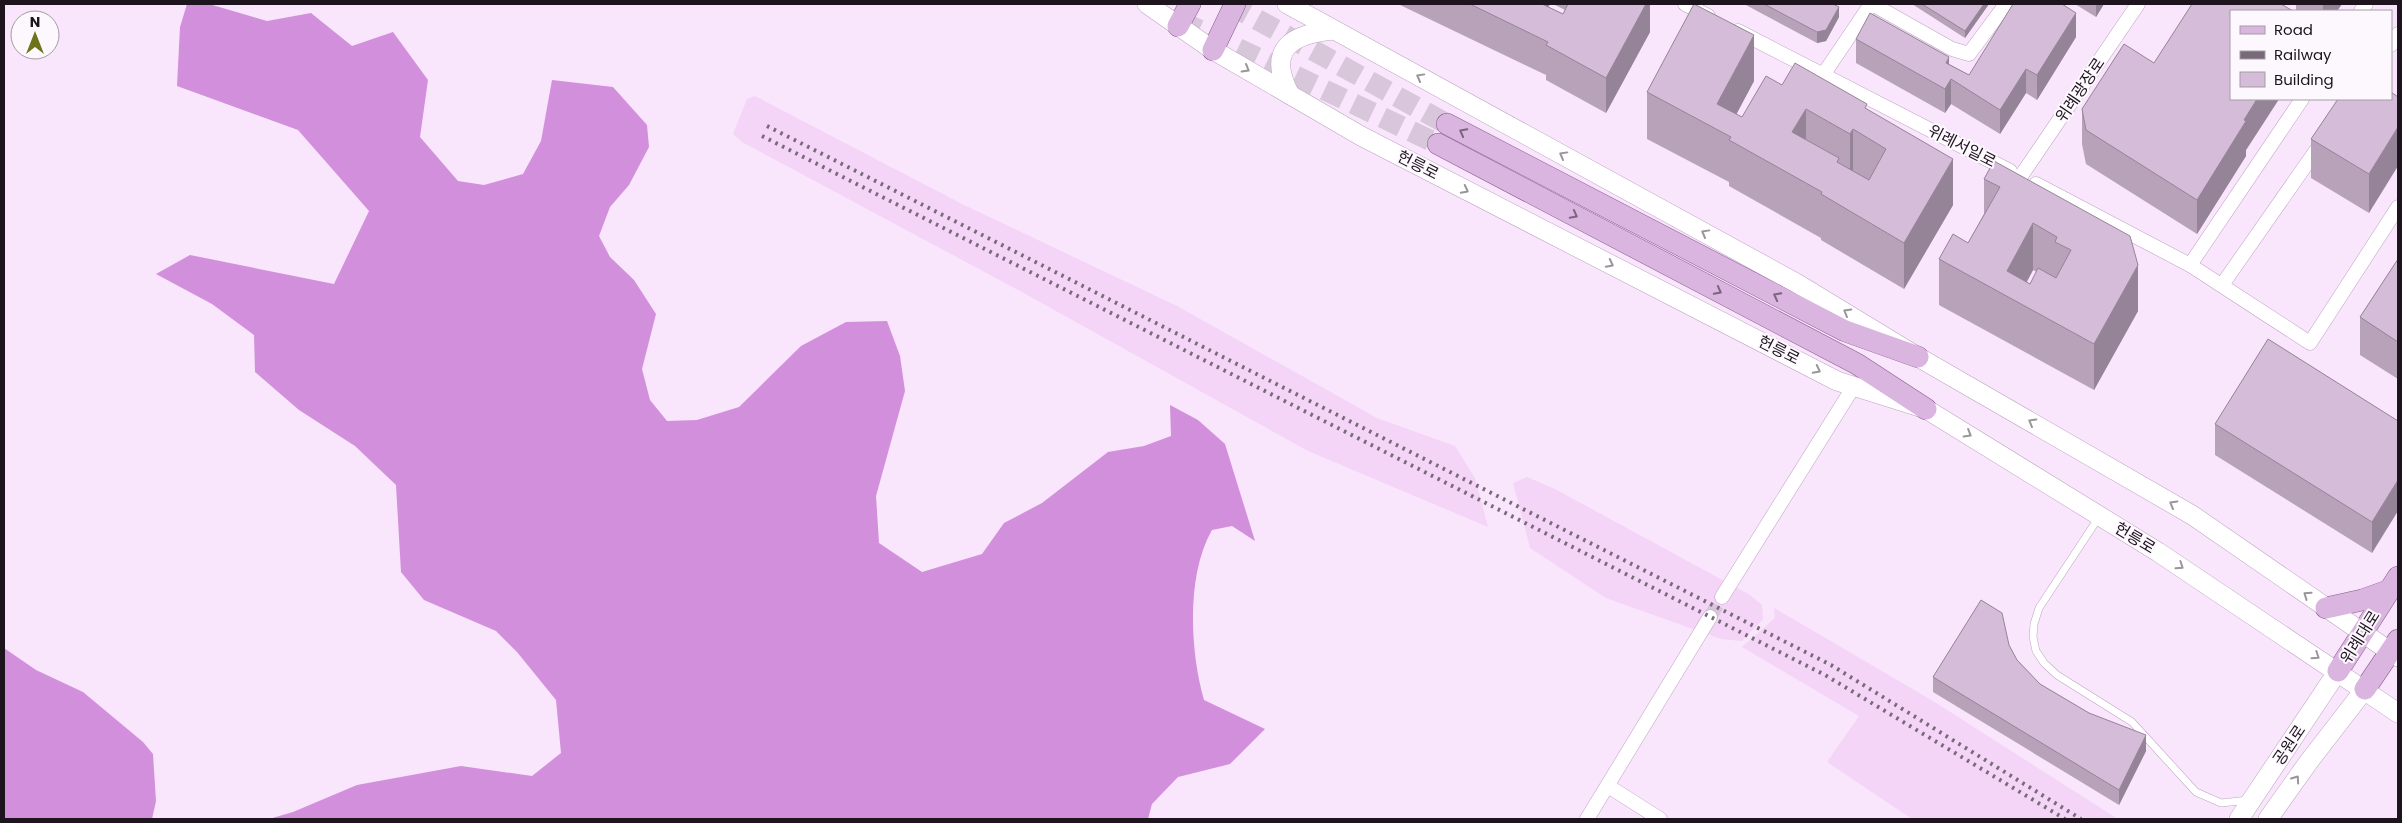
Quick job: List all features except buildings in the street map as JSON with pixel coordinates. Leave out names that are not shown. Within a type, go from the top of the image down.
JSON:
[{"type":"main road","name":"헌릉로","points":[[1147,4],[1213,50],[1361,136],[1838,381],[1926,409],[2158,552],[2365,689],[2398,713]]},
{"type":"main road","points":[[1178,26],[1190,4]]},
{"type":"main road","points":[[1213,50],[1236,4]]},
{"type":"main road","points":[[1287,4],[1798,284],[1918,357],[2192,515],[2361,633],[2396,650]]},
{"type":"main road","points":[[1290,95],[1282,78],[1281,56],[1286,46],[1308,32],[1334,30]]},
{"type":"main road","points":[[1447,124],[1845,331],[1918,357]]},
{"type":"main road","points":[[1438,144],[1858,364],[1926,409]]},
{"type":"main road","points":[[2326,608],[2362,600],[2394,583]]},
{"type":"main road","name":"위례대로","points":[[2338,671],[2394,583]]},
{"type":"main road","name":"위례대로","points":[[2365,689],[2396,650]]},
{"type":"main road","name":"공원로","points":[[2238,819],[2338,671]]},
{"type":"main road","name":"공원로","points":[[2268,819],[2310,760],[2365,689]]},
{"type":"street","name":"위례서일로","points":[[1685,4],[2190,265],[2310,343],[2398,207]]},
{"type":"street","points":[[1823,75],[1871,4],[1952,49],[1969,54],[1986,34],[2006,4]]},
{"type":"street","name":"위례광장로","points":[[2021,176],[2138,4]]},
{"type":"street","points":[[2190,265],[2301,100]]},
{"type":"street","points":[[2222,285],[2330,131]]},
{"type":"street","points":[[1722,597],[1854,386]]},
{"type":"street","points":[[1587,819],[1710,617]]},
{"type":"street","points":[[1608,786],[1660,819]]},
{"type":"lane","points":[[2099,516],[2039,608],[2034,624],[2033,637],[2036,651],[2044,663],[2057,675],[2132,722],[2196,792],[2221,803],[2252,800]]},
{"type":"shaded area","points":[[187,4],[209,4],[267,21],[311,13],[352,46],[393,32],[428,80],[420,137],[458,181],[484,185],[523,174],[541,141],[552,80],[613,87],[647,125],[649,147],[629,185],[610,207],[599,236],[610,257],[634,280],[656,314],[642,369],[650,400],[667,421],[697,420],[739,407],[801,346],[846,322],[887,321],[900,356],[905,391],[876,496],[879,543],[922,572],[982,554],[1004,523],[1042,503],[1108,452],[1144,446],[1171,436],[1170,405],[1198,420],[1225,444],[1255,541],[1232,526],[1212,530],[1204,548],[1194,591],[1193,614],[1199,680],[1204,700],[1265,729],[1230,764],[1178,777],[1152,804],[1148,819],[269,819],[293,812],[357,785],[461,766],[532,776],[561,753],[556,700],[517,652],[496,631],[424,600],[401,572],[396,485],[355,446],[299,410],[255,372],[254,335],[212,304],[156,274],[190,255],[334,284],[369,211],[298,130],[177,86],[180,27]]},
{"type":"shaded area","points":[[755,96],[962,204],[1177,306],[1377,418],[1455,446],[1475,478],[1488,527],[1308,451],[1020,291],[742,142],[733,134],[747,99]]},
{"type":"shaded area","points":[[1527,477],[1555,489],[1750,595],[1762,605],[1763,619],[1742,641],[1721,639],[1606,598],[1530,548],[1513,483]]},
{"type":"shaded area","points":[[1774,608],[1933,701],[2118,819],[1912,819],[1827,762],[1859,716],[1742,647],[1775,618]]},
{"type":"shaded area","points":[[4,648],[36,670],[83,692],[143,742],[153,754],[156,801],[152,819],[4,819]]},
{"type":"tunnel","points":[[1229,4],[1447,124]]},
{"type":"tunnel","points":[[1180,21],[1438,144]]},
{"type":"tunnel","points":[[1710,617],[1722,597]]},
{"type":"railway","points":[[767,126],[1831,665],[2081,819]]},
{"type":"railway","points":[[762,136],[1825,675],[2065,819]]}]
